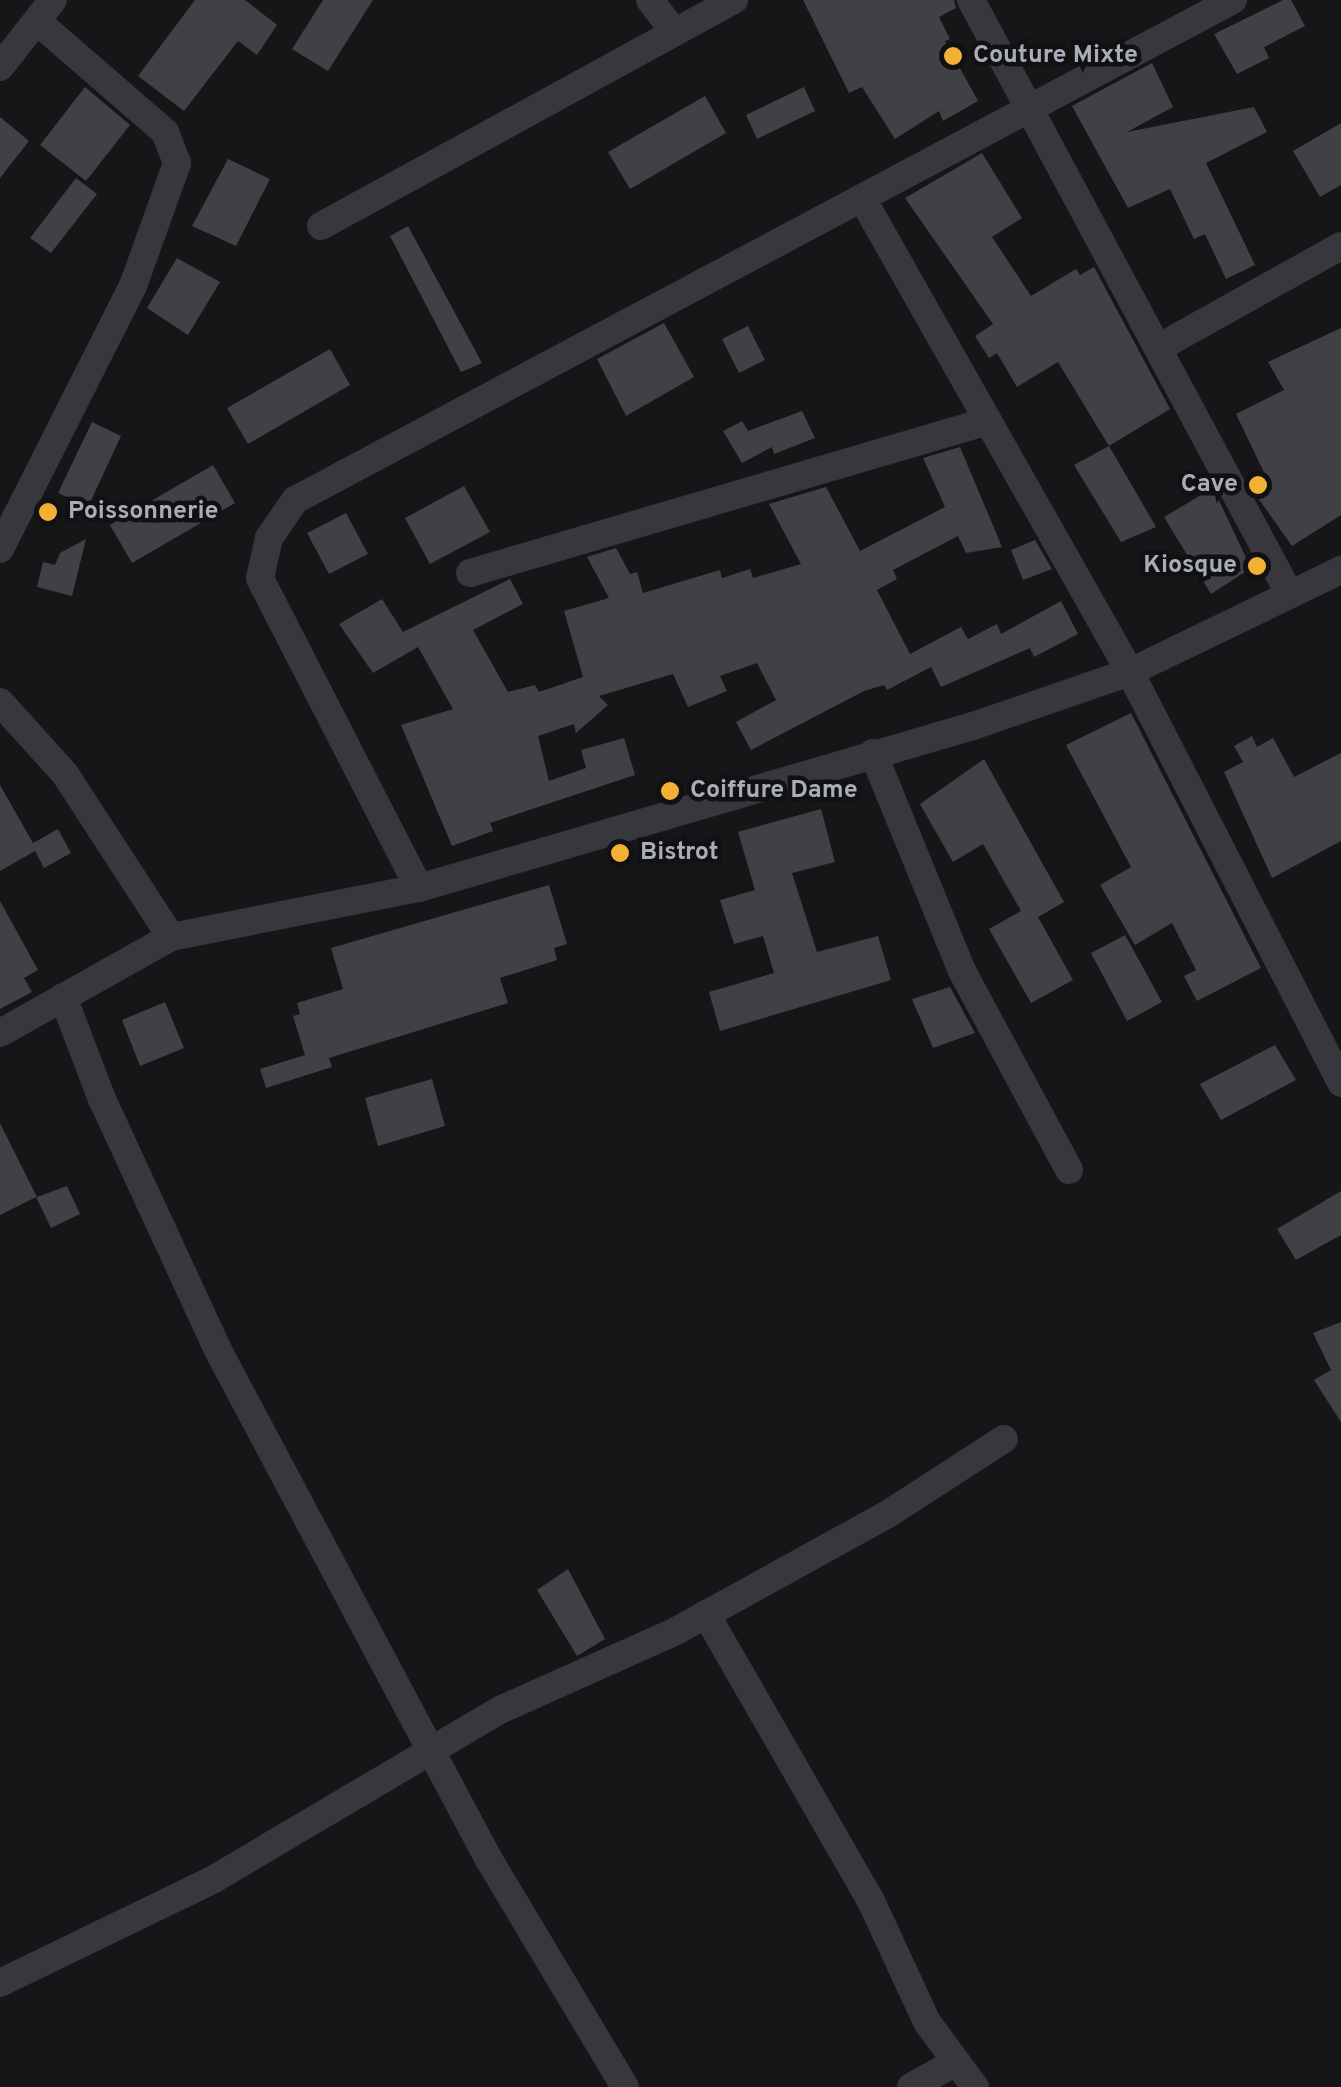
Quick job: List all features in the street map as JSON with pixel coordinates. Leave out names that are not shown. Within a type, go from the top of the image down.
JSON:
[{"type":"street","points":[[650,0],[674,32]]},
{"type":"street","points":[[321,226],[734,0]]},
{"type":"street","points":[[972,0],[1027,110],[1160,346],[1290,593]]},
{"type":"street","points":[[418,888],[260,578],[269,538],[295,500],[1234,0]]},
{"type":"street","points":[[0,66],[45,10],[165,132],[177,163],[133,286],[0,549]]},
{"type":"street","points":[[862,198],[1130,672],[1341,1083]]},
{"type":"street","points":[[1160,346],[1341,246]]},
{"type":"street","points":[[470,573],[988,421]]},
{"type":"street","points":[[0,1033],[171,937],[418,888],[1130,672],[1341,570]]},
{"type":"street","points":[[0,702],[65,774],[171,937]]},
{"type":"street","points":[[872,752],[962,971],[1068,1170]]},
{"type":"street","points":[[63,997],[102,1099],[220,1354],[431,1751],[624,2087]]},
{"type":"street","points":[[0,1983],[214,1879],[502,1709],[706,1614],[888,1514],[1004,1439]]},
{"type":"street","points":[[706,1614],[871,1901],[927,2022],[975,2087]]},
{"type":"street","points":[[911,2087],[956,2062]]},
{"type":"building","points":[[195,0],[245,0],[277,25],[257,55],[238,41],[184,111],[138,76]]},
{"type":"building","points":[[323,0],[373,0],[328,71],[292,49]]},
{"type":"building","points":[[803,0],[954,0],[956,8],[939,17],[950,39],[945,41],[978,101],[943,121],[939,111],[895,139],[862,87],[849,93]]},
{"type":"building","points":[[1283,0],[1291,0],[1305,26],[1264,47],[1269,58],[1237,74],[1214,34]]},
{"type":"building","points":[[1152,63],[1173,107],[1127,132],[1254,107],[1267,132],[1206,163],[1255,265],[1226,279],[1205,234],[1194,239],[1170,189],[1128,208],[1072,106]]},
{"type":"building","points":[[85,87],[130,125],[86,181],[40,145]]},
{"type":"building","points":[[804,87],[815,111],[757,139],[746,115]]},
{"type":"building","points":[[705,96],[726,133],[630,189],[608,152]]},
{"type":"building","points":[[0,117],[29,141],[0,178]]},
{"type":"building","points":[[1341,123],[1341,185],[1320,197],[1293,151]]},
{"type":"building","points":[[982,153],[1022,218],[992,237],[1031,296],[1076,269],[1080,275],[1094,267],[1170,409],[1109,446],[1058,362],[1017,387],[997,353],[989,358],[975,336],[993,324],[905,198]]},
{"type":"building","points":[[228,159],[270,179],[236,246],[192,226]]},
{"type":"building","points":[[76,178],[97,194],[51,253],[30,238]]},
{"type":"building","points":[[408,226],[482,363],[461,372],[390,236]]},
{"type":"building","points":[[177,258],[220,282],[188,335],[147,308]]},
{"type":"building","points":[[664,323],[694,377],[626,416],[597,359]]},
{"type":"building","points":[[748,326],[765,360],[739,373],[722,339]]},
{"type":"building","points":[[1341,328],[1341,515],[1292,546],[1258,498],[1272,489],[1236,414],[1284,390],[1268,362]]},
{"type":"building","points":[[330,349],[350,385],[248,444],[227,408]]},
{"type":"building","points":[[802,411],[815,438],[774,454],[772,447],[742,463],[723,431],[742,421],[748,431]]},
{"type":"building","points":[[92,422],[121,436],[88,507],[58,493]]},
{"type":"building","points":[[1109,446],[1156,527],[1121,542],[1074,465]]},
{"type":"building","points":[[960,447],[1002,547],[966,553],[958,536],[893,570],[897,579],[877,590],[910,654],[961,627],[968,639],[997,624],[1001,634],[1061,601],[1078,634],[1034,657],[1030,648],[941,687],[931,667],[887,690],[884,685],[864,691],[751,750],[736,722],[776,700],[757,663],[720,676],[727,691],[688,707],[673,674],[599,696],[608,705],[576,733],[574,724],[538,736],[549,781],[586,768],[581,750],[624,738],[635,775],[490,823],[493,831],[452,846],[401,725],[453,709],[418,647],[373,673],[339,624],[382,599],[403,632],[510,579],[523,604],[473,630],[508,692],[535,685],[539,692],[583,677],[564,611],[609,598],[587,557],[616,548],[630,574],[637,572],[643,593],[720,570],[722,578],[750,569],[753,578],[801,564],[769,504],[826,487],[860,551],[945,507],[923,458]]},
{"type":"building","points":[[213,465],[235,503],[132,563],[110,525]]},
{"type":"building","points":[[464,486],[490,532],[430,564],[405,518]]},
{"type":"building","points":[[1213,488],[1251,568],[1211,594],[1164,517]]},
{"type":"building","points":[[346,513],[368,554],[329,574],[307,533]]},
{"type":"building","points":[[86,539],[72,596],[37,587],[43,562],[55,565],[60,553]]},
{"type":"building","points":[[1035,540],[1052,569],[1023,580],[1011,550]]},
{"type":"building","points":[[1131,713],[1261,968],[1197,1001],[1184,976],[1196,970],[1172,923],[1135,945],[1100,885],[1131,867],[1066,745]]},
{"type":"building","points":[[1252,736],[1257,747],[1273,738],[1294,777],[1341,753],[1341,841],[1272,878],[1224,772],[1243,762],[1234,746]]},
{"type":"building","points":[[984,759],[1064,902],[1038,917],[1073,980],[1031,1003],[989,929],[1021,911],[983,844],[953,862],[920,804]]},
{"type":"building","points":[[0,785],[33,843],[58,829],[71,853],[44,868],[35,851],[0,871]]},
{"type":"building","points":[[821,809],[835,862],[792,873],[817,952],[878,936],[891,980],[720,1031],[709,992],[774,973],[763,936],[734,944],[720,900],[755,890],[738,832]]},
{"type":"building","points":[[549,885],[567,944],[554,948],[557,960],[500,978],[508,1003],[329,1058],[332,1067],[266,1088],[260,1069],[305,1055],[293,1016],[300,1014],[297,1003],[343,989],[331,948]]},
{"type":"building","points":[[0,901],[38,970],[24,978],[32,992],[0,1009]]},
{"type":"building","points":[[1125,935],[1162,1002],[1127,1021],[1091,953]]},
{"type":"building","points":[[950,987],[975,1033],[933,1048],[912,999]]},
{"type":"building","points":[[165,1002],[184,1048],[140,1066],[122,1020]]},
{"type":"building","points":[[1275,1045],[1296,1080],[1221,1120],[1200,1084]]},
{"type":"building","points":[[432,1079],[445,1126],[378,1146],[365,1098]]},
{"type":"building","points":[[0,1123],[37,1197],[67,1186],[80,1214],[51,1228],[36,1197],[0,1215]]},
{"type":"building","points":[[1341,1191],[1341,1235],[1296,1260],[1277,1229]]},
{"type":"building","points":[[1341,1322],[1341,1422],[1314,1380],[1331,1370],[1313,1333]]},
{"type":"building","points":[[568,1569],[605,1639],[577,1656],[537,1590]]},
{"type":"place","name":"Couture Mixte","points":[[953,56]]},
{"type":"place","name":"Cave","points":[[1258,485]]},
{"type":"place","name":"Poissonnerie","points":[[48,512]]},
{"type":"place","name":"Kiosque","points":[[1257,566]]},
{"type":"place","name":"Coiffure Dame","points":[[670,791]]},
{"type":"place","name":"Bistrot","points":[[620,853]]}]
